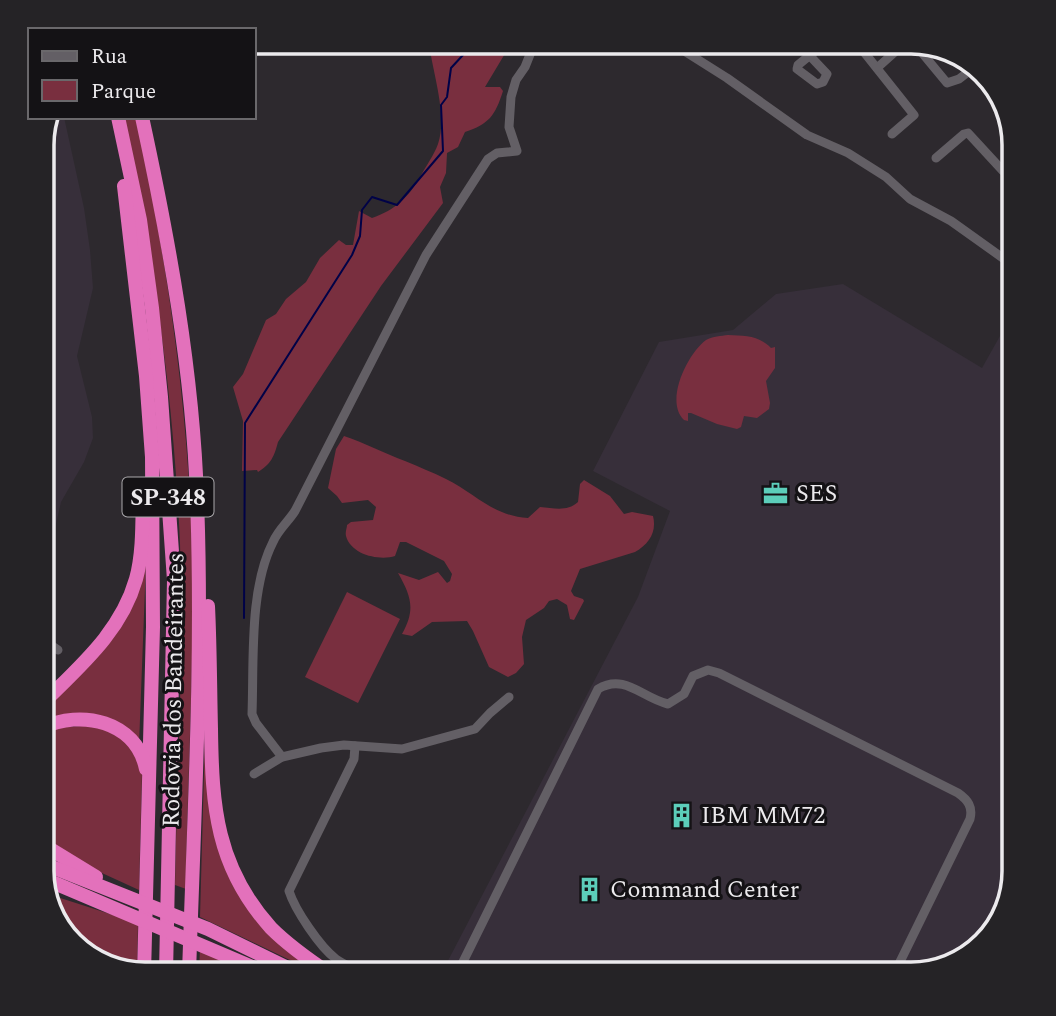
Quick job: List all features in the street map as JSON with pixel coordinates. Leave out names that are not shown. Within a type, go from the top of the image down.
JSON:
[{"type":"highway","name":"Rodovia dos Bandeirantes","points":[[142,119],[162,207],[189,390],[197,497],[199,639],[189,962]]},
{"type":"highway","name":"Rodovia dos Bandeirantes","points":[[119,120],[140,220],[152,308],[174,580],[166,962]]},
{"type":"highway","points":[[119,120],[152,457],[153,627],[144,962]]},
{"type":"highway","points":[[54,692],[106,638],[120,618],[136,576],[142,528],[146,376]]},
{"type":"highway","points":[[197,497],[206,571],[212,792],[222,842],[228,860],[247,895],[264,919],[294,949],[313,962]]},
{"type":"highway","points":[[54,722],[72,718],[104,723],[118,730],[136,747],[143,758],[148,798]]},
{"type":"highway","points":[[54,852],[135,909]]},
{"type":"highway","points":[[54,869],[244,962]]},
{"type":"highway","points":[[55,882],[135,909],[208,929],[275,962]]},
{"type":"highway","points":[[57,893],[135,909]]},
{"type":"street","points":[[282,757],[252,714],[257,588],[268,553],[280,529],[295,511],[426,256],[488,159],[497,153],[517,151],[509,127],[512,97],[516,80],[526,67],[531,54]]},
{"type":"street","points":[[689,54],[807,135],[848,153],[886,177],[910,200],[951,221],[1002,257]]},
{"type":"street","points":[[866,54],[914,114],[892,134]]},
{"type":"street","points":[[877,68],[893,54]]},
{"type":"street","points":[[924,55],[947,83],[966,74]]},
{"type":"street","points":[[936,158],[968,133],[1002,170]]},
{"type":"street","points":[[54,647],[58,650]]},
{"type":"street","points":[[463,962],[598,689],[609,683],[624,685],[668,704],[684,694],[693,676],[708,670],[719,673],[958,793],[968,802],[971,808],[970,819],[900,962]]},
{"type":"street","points":[[254,774],[282,757],[321,748],[355,746],[402,749],[475,729],[509,697]]},
{"type":"street","points":[[342,962],[325,948],[295,905],[289,891],[354,759],[355,746]]},
{"type":"shaded area","points":[[58,119],[64,119],[84,208],[90,250],[93,288],[77,356],[92,417],[93,438],[84,462],[61,502],[54,533],[54,139]]},
{"type":"shaded area","points":[[843,284],[982,368],[1002,332],[1002,871],[995,906],[975,935],[961,946],[946,955],[911,962],[447,962],[638,597],[670,511],[593,471],[659,342],[733,330],[776,294]]},
{"type":"green space","points":[[431,54],[505,54],[485,87],[500,87],[503,91],[497,107],[490,118],[465,132],[458,147],[447,153],[446,173],[440,187],[443,203],[381,286],[278,442],[271,460],[258,472],[242,471],[243,421],[233,387],[243,374],[266,320],[276,314],[286,299],[306,282],[320,258],[339,240],[346,245],[353,245],[359,211],[372,218],[388,211],[406,197],[438,144],[441,132],[440,106]]},
{"type":"green space","points":[[124,119],[137,119],[148,170],[174,331],[186,439],[193,590],[186,889],[175,885],[181,671],[177,490],[168,383],[145,223]]},
{"type":"green space","points":[[728,335],[751,337],[771,348],[775,347],[775,368],[766,381],[769,409],[757,418],[744,416],[741,427],[737,429],[691,413],[688,413],[688,421],[684,420],[678,412],[676,401],[686,366],[706,340]]},
{"type":"green space","points":[[344,436],[441,476],[495,509],[516,516],[528,518],[540,507],[560,509],[574,505],[578,502],[580,484],[584,480],[610,496],[624,514],[632,512],[653,516],[653,532],[648,541],[635,552],[580,569],[571,591],[574,596],[584,601],[574,620],[570,619],[567,605],[557,599],[549,601],[544,608],[526,620],[522,637],[524,664],[508,677],[489,667],[467,621],[432,622],[412,636],[402,634],[409,617],[410,603],[398,573],[419,580],[438,572],[447,583],[452,574],[444,561],[406,542],[400,542],[395,556],[382,558],[360,552],[349,543],[347,525],[351,522],[373,520],[376,507],[368,500],[342,503],[328,488],[336,449]]},
{"type":"green space","points":[[146,562],[139,745],[118,725],[54,723],[54,698],[95,658]]},
{"type":"green space","points":[[347,592],[400,619],[358,703],[305,677]]},
{"type":"green space","points":[[97,725],[130,743],[142,773],[139,890],[91,868],[54,846],[54,728]]},
{"type":"green space","points":[[205,736],[236,883],[308,962],[294,962],[200,917]]},
{"type":"green space","points":[[58,897],[138,923],[137,961],[110,955],[81,935],[73,926]]},
{"type":"green space","points":[[200,947],[232,962],[199,962]]},
{"type":"waterway","points":[[244,618],[245,423],[352,255],[360,236],[362,210],[372,197],[397,205],[443,151],[441,105],[447,97],[451,68],[463,54]]},
{"type":"place","name":"SES","points":[[776,493]]},
{"type":"place","name":"IBM MM72","points":[[681,815]]},
{"type":"place","name":"Command Center","points":[[590,889]]}]
